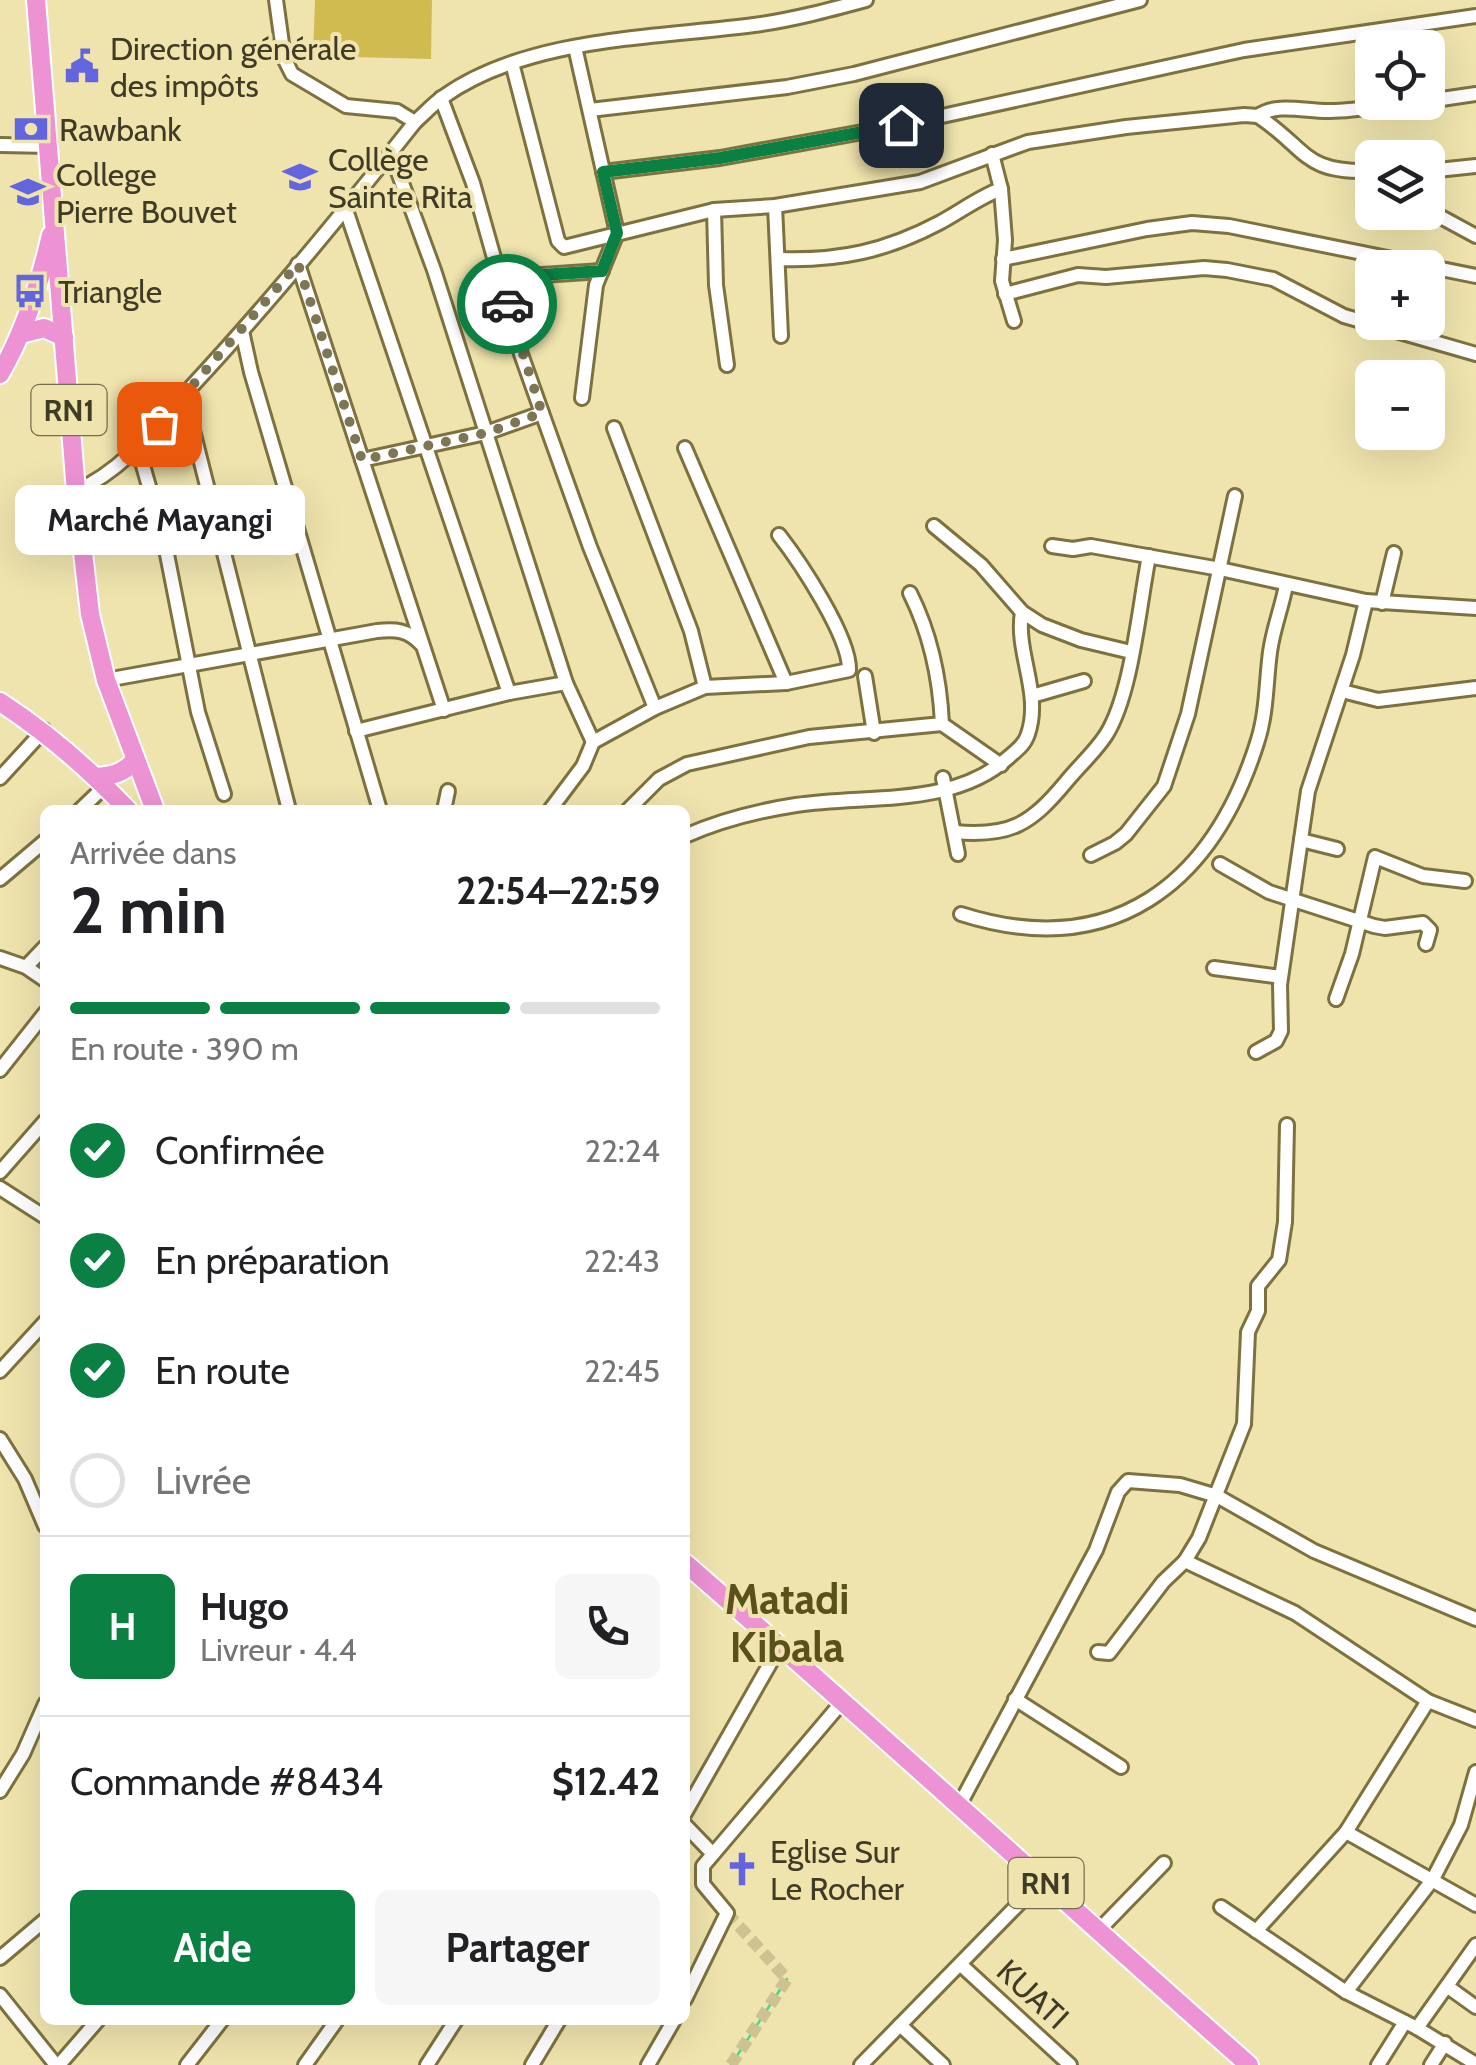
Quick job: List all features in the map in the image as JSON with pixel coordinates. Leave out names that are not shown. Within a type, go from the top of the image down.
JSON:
[{"type":"highway","name":"RN1","points":[[36,0],[76,491],[90,614],[106,680],[152,805]]},
{"type":"highway","points":[[0,374],[21,334],[42,273],[55,215]]},
{"type":"highway","points":[[21,334],[44,328],[64,337]]},
{"type":"highway","points":[[0,702],[44,730],[123,805]]},
{"type":"highway","points":[[101,782],[134,760]]},
{"type":"highway","name":"RN1","points":[[690,1567],[1249,2065]]},
{"type":"street","points":[[276,0],[284,58],[292,74],[346,106],[396,111],[415,122]]},
{"type":"street","points":[[76,491],[98,481],[138,448],[242,331],[415,122],[441,98],[512,63],[575,47],[759,25],[866,0]]},
{"type":"street","points":[[590,110],[787,87],[838,77],[1140,0]]},
{"type":"street","points":[[603,172],[720,158],[901,125],[1244,50],[1476,16]]},
{"type":"street","points":[[575,47],[617,233],[592,301],[582,398]]},
{"type":"street","points":[[512,63],[560,245],[714,210],[775,206],[920,182],[1028,142],[1070,134],[1244,115],[1258,116],[1279,130],[1299,152],[1322,166],[1355,171]]},
{"type":"street","points":[[1445,99],[1476,94]]},
{"type":"street","points":[[441,98],[474,183],[521,354],[590,547],[656,708]]},
{"type":"street","points":[[1258,116],[1286,109],[1355,108]]},
{"type":"street","points":[[0,146],[50,146]]},
{"type":"street","points":[[390,153],[434,270],[566,683],[593,742]]},
{"type":"street","points":[[992,154],[1001,189],[1002,281],[1014,320]]},
{"type":"street","points":[[1445,169],[1476,166]]},
{"type":"street","points":[[780,259],[871,252],[909,238],[1001,189]]},
{"type":"street","points":[[775,206],[781,336]]},
{"type":"street","points":[[345,207],[509,693]]},
{"type":"street","points":[[714,210],[716,285],[726,366]]},
{"type":"street","points":[[1445,218],[1472,232]]},
{"type":"street","points":[[1003,258],[1192,223],[1229,226],[1476,276]]},
{"type":"street","points":[[298,264],[444,710]]},
{"type":"street","points":[[1006,294],[1078,274],[1106,277],[1204,268],[1227,270],[1273,279],[1344,316],[1476,354]]},
{"type":"street","points":[[503,286],[527,276],[602,271]]},
{"type":"street","points":[[242,331],[378,805]]},
{"type":"street","points":[[184,395],[288,805]]},
{"type":"street","points":[[362,460],[486,433],[542,413]]},
{"type":"street","points":[[614,428],[691,631],[704,688]]},
{"type":"street","points":[[138,448],[164,539],[198,712],[224,794]]},
{"type":"street","points":[[685,448],[786,683]]},
{"type":"street","points":[[1090,855],[1126,834],[1164,786],[1188,714],[1235,496]]},
{"type":"street","points":[[934,526],[981,565],[1022,612],[1054,630],[1131,652]]},
{"type":"street","points":[[554,805],[583,766],[593,742],[656,708],[704,688],[786,683],[850,668],[843,641],[805,572],[779,535]]},
{"type":"street","points":[[1052,546],[1073,550],[1091,546],[1150,556],[1366,601],[1476,608]]},
{"type":"street","points":[[1382,603],[1394,552]]},
{"type":"street","points":[[955,832],[1004,831],[1020,826],[1039,812],[1108,732],[1124,688],[1150,556]]},
{"type":"street","points":[[961,914],[1011,928],[1066,927],[1118,915],[1138,906],[1192,867],[1210,846],[1230,808],[1258,740],[1270,652],[1286,585]]},
{"type":"street","points":[[910,593],[926,628],[942,724]]},
{"type":"street","points":[[1256,1052],[1276,1041],[1281,1031],[1281,977],[1308,792],[1366,601]]},
{"type":"street","points":[[690,834],[726,819],[794,805],[982,778],[1021,746],[1028,734],[1032,696],[1020,628],[1022,612]]},
{"type":"street","points":[[106,680],[395,629],[408,632],[423,646]]},
{"type":"street","points":[[866,676],[874,732]]},
{"type":"street","points":[[1032,696],[1084,680]]},
{"type":"street","points":[[356,731],[566,683]]},
{"type":"street","points":[[1342,690],[1378,700],[1476,688]]},
{"type":"street","points":[[633,805],[659,780],[686,764],[809,737],[942,724],[1001,765]]},
{"type":"street","points":[[0,778],[44,730]]},
{"type":"street","points":[[84,805],[101,782]]},
{"type":"street","points":[[944,784],[958,854]]},
{"type":"street","points":[[445,805],[448,790]]},
{"type":"street","points":[[1301,840],[1337,850]]},
{"type":"street","points":[[0,879],[40,845]]},
{"type":"street","points":[[1336,999],[1352,954],[1373,859],[1377,856],[1423,876],[1465,881]]},
{"type":"street","points":[[1220,864],[1291,901],[1385,928],[1423,923],[1430,930],[1426,944]]},
{"type":"street","points":[[26,967],[40,952]]},
{"type":"street","points":[[1,960],[26,967],[40,977]]},
{"type":"street","points":[[1214,968],[1281,977]]},
{"type":"street","points":[[0,1070],[40,1019]]},
{"type":"street","points":[[1098,1652],[1109,1653],[1163,1582],[1185,1561],[1199,1538],[1244,1424],[1246,1340],[1258,1311],[1258,1286],[1279,1260],[1287,1191],[1287,1125]]},
{"type":"street","points":[[0,1172],[40,1127]]},
{"type":"street","points":[[0,1188],[40,1214]]},
{"type":"street","points":[[0,1371],[40,1327]]},
{"type":"street","points":[[0,1439],[25,1479],[40,1514]]},
{"type":"street","points":[[960,1804],[1096,1550],[1122,1484],[1128,1481],[1154,1482],[1217,1496],[1314,1551],[1476,1618]]},
{"type":"street","points":[[1185,1561],[1296,1613],[1428,1701],[1476,1720]]},
{"type":"street","points":[[690,1804],[780,1646]]},
{"type":"street","points":[[1015,1699],[1120,1767]]},
{"type":"street","points":[[690,1988],[727,1913],[702,1884],[700,1875],[712,1853],[843,1701]]},
{"type":"street","points":[[1256,1932],[1346,1832],[1428,1701]]},
{"type":"street","points":[[0,1792],[40,1715]]},
{"type":"street","points":[[1346,1992],[1433,1879],[1462,1824],[1476,1772]]},
{"type":"street","points":[[690,1830],[712,1853]]},
{"type":"street","points":[[1346,1832],[1476,1905]]},
{"type":"street","points":[[1100,1930],[1164,1863]]},
{"type":"street","points":[[860,2065],[1042,1880]]},
{"type":"street","points":[[1221,1907],[1346,1992],[1445,2043],[1476,2064]]},
{"type":"street","points":[[0,1958],[40,1924]]},
{"type":"street","points":[[1378,2065],[1448,1987],[1476,1945]]},
{"type":"street","name":"KUATI","points":[[960,1964],[1070,2065]]},
{"type":"street","points":[[1448,1987],[1476,2007]]},
{"type":"street","points":[[0,1995],[57,2065],[93,2025]]},
{"type":"street","points":[[187,2065],[218,2025]]},
{"type":"street","points":[[305,2065],[333,2025]]},
{"type":"street","points":[[428,2065],[453,2025]]},
{"type":"street","points":[[532,2065],[556,2025]]},
{"type":"street","points":[[648,2065],[671,2025]]},
{"type":"street","points":[[900,2025],[943,2065]]},
{"type":"street","points":[[1431,2065],[1445,2043]]},
{"type":"shaded area","points":[[315,0],[432,0],[431,59],[313,56]]},
{"type":"waterway","points":[[731,2065],[787,1979]]},
{"type":"tunnel","points":[[727,1913],[787,1979],[731,2065]]},
{"type":"way so far","points":[[159,424],[298,264],[362,460],[486,433],[542,413],[507,304]]},
{"type":"place","name":"Direction générale des impôts","points":[[82,66]]},
{"type":"place","name":"Rawbank","points":[[31,129]]},
{"type":"place","name":"Collège Sainte Rita","points":[[300,177]]},
{"type":"place","name":"College Pierre Bouvet","points":[[28,192]]},
{"type":"place","name":"Triangle","points":[[30,291]]},
{"type":"place","name":"Marché Mayangi","points":[[159,424]]},
{"type":"place","name":"Eglise Sur Le Rocher","points":[[742,1869]]},
{"type":"district","name":"Matadi Kibala","points":[[787,1623]]},
{"type":"route","points":[[507,304],[503,286],[527,276],[602,271],[617,233],[603,172],[720,158],[901,125]]}]
